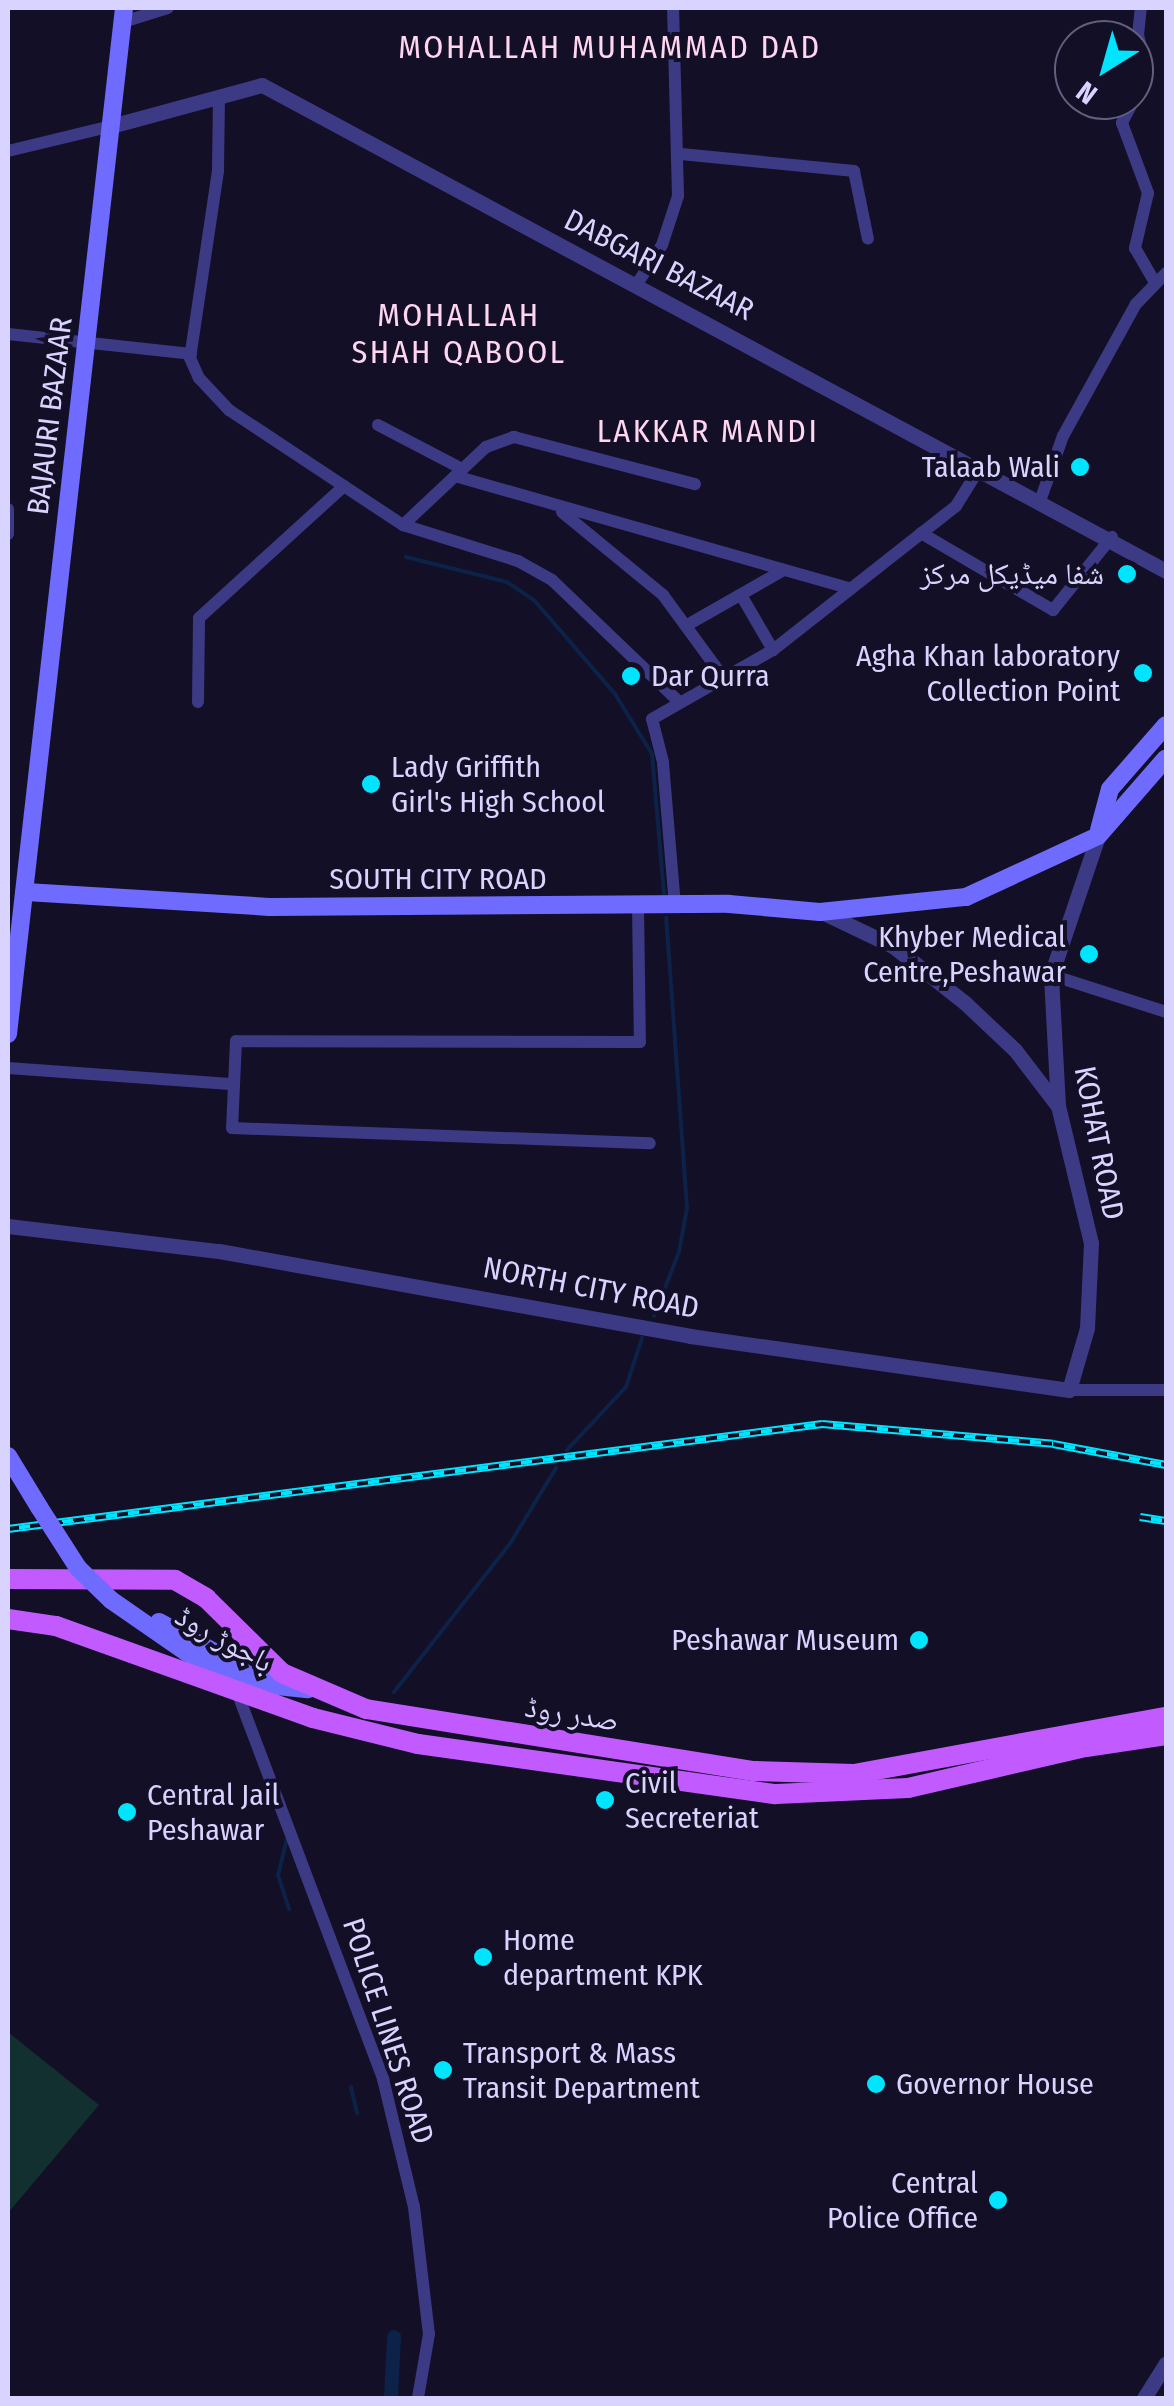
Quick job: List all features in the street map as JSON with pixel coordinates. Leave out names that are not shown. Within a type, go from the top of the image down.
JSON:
[{"type":"main road","name":"BAJAURI BAZAAR","points":[[17,890],[123,15]]},
{"type":"main road","points":[[820,912],[966,897],[1098,836],[1110,789],[1166,725]]},
{"type":"main road","name":"KOHAT ROAD","points":[[1098,836],[1166,758]]},
{"type":"main road","name":"SOUTH CITY ROAD","points":[[17,890],[270,907],[675,906],[820,912]]},
{"type":"main road","points":[[8,1034],[17,890]]},
{"type":"main road","name":"باجوڑ روڈ","points":[[8,1456],[78,1568],[112,1601],[186,1652],[313,1718]]},
{"type":"main road","name":"صدر روڈ","points":[[8,1580],[175,1580],[206,1598],[262,1656],[308,1689],[431,1724],[813,1776],[1165,1731]]},
{"type":"main road","name":"باجوڑ روڈ","points":[[112,1601],[277,1686],[308,1689]]},
{"type":"main road","name":"صدر روڈ","points":[[8,1618],[71,1631],[313,1718],[418,1744],[819,1796],[908,1788],[1165,1731]]},
{"type":"street","points":[[123,15],[168,8]]},
{"type":"street","points":[[637,284],[673,220],[681,154],[673,8]]},
{"type":"street","name":"DABGARI BAZAAR","points":[[112,126],[262,85],[1039,504],[1112,538],[1166,571]]},
{"type":"street","points":[[218,96],[218,171],[191,354],[199,378],[229,410],[403,525],[518,561],[552,580],[678,701]]},
{"type":"street","points":[[1039,504],[1062,436],[1136,304],[1161,277],[1136,251],[1148,193],[1124,120]]},
{"type":"street","points":[[8,151],[112,126]]},
{"type":"street","points":[[681,154],[854,172],[868,240]]},
{"type":"street","points":[[8,334],[191,354]]},
{"type":"street","points":[[378,425],[459,472],[558,508],[848,588]]},
{"type":"street","points":[[403,525],[486,447],[514,437],[695,484]]},
{"type":"street","points":[[675,906],[663,762],[651,724],[678,701],[772,650],[956,506],[980,469]]},
{"type":"street","points":[[198,702],[198,618],[344,486]]},
{"type":"street","points":[[558,508],[690,624],[723,677]]},
{"type":"street","points":[[8,510],[8,534]]},
{"type":"street","points":[[921,534],[1054,610],[1112,538]]},
{"type":"street","points":[[690,624],[782,571]]},
{"type":"street","points":[[741,594],[772,650]]},
{"type":"street","name":"KOHAT ROAD","points":[[1069,1390],[1087,1328],[1090,1243],[1058,1106],[1051,975],[1098,836]]},
{"type":"street","points":[[638,906],[640,1042],[236,1042],[233,1084],[236,1132],[650,1143]]},
{"type":"street","name":"SOUTH CITY ROAD","points":[[820,912],[850,920],[964,1002],[1015,1050],[1058,1106]]},
{"type":"street","points":[[1051,975],[1166,1012]]},
{"type":"street","points":[[8,1068],[233,1084]]},
{"type":"street","name":"NORTH CITY ROAD","points":[[8,1226],[219,1250],[690,1336],[1069,1390],[1166,1390]]},
{"type":"street","name":"POLICE LINES ROAD","points":[[237,1692],[383,2080],[414,2207],[429,2334],[418,2398]]},
{"type":"street","points":[[1144,2398],[1166,2363]]},
{"type":"green space","points":[[8,2032],[99,2105],[8,2213]]},
{"type":"waterway","points":[[406,557],[507,582],[534,600],[615,694],[652,754],[664,894]]},
{"type":"waterway","points":[[654,1316],[679,1252],[687,1208],[666,918]]},
{"type":"waterway","points":[[567,1450],[626,1387],[642,1338]]},
{"type":"waterway","points":[[394,1692],[511,1542],[556,1468]]},
{"type":"waterway","points":[[287,1839],[278,1875],[289,1909]]},
{"type":"waterway","points":[[351,2087],[357,2113]]},
{"type":"waterway","points":[[391,2398],[394,2337]]},
{"type":"railway","points":[[8,1529],[822,1424],[1053,1444],[1166,1465]]},
{"type":"railway","points":[[1140,1517],[1166,1521]]},
{"type":"place","name":"Talaab Wali","points":[[1080,467]]},
{"type":"place","name":"شفا میڈیکل مركز","points":[[1127,574]]},
{"type":"place","name":"Agha Khan laboratory Collection Point","points":[[1143,673]]},
{"type":"place","name":"Dar Qurra","points":[[631,676]]},
{"type":"place","name":"Lady Griffith Girl's High School","points":[[371,784]]},
{"type":"place","name":"Khyber Medical Centre,Peshawar","points":[[1089,954]]},
{"type":"place","name":"Peshawar Museum","points":[[919,1640]]},
{"type":"place","name":"Civil Secreteriat","points":[[605,1800]]},
{"type":"place","name":"Central Jail Peshawar","points":[[127,1812]]},
{"type":"place","name":"Home department KPK","points":[[483,1957]]},
{"type":"place","name":"Transport & Mass Transit Department","points":[[443,2070]]},
{"type":"place","name":"Governor House","points":[[876,2084]]},
{"type":"place","name":"Central Police Office","points":[[998,2200]]},
{"type":"district","name":"MOHALLAH MUHAMMAD DAD","points":[[610,47]]},
{"type":"district","name":"MOHALLAH SHAH QABOOL","points":[[459,334]]},
{"type":"district","name":"LAKKAR MANDI","points":[[708,431]]}]
